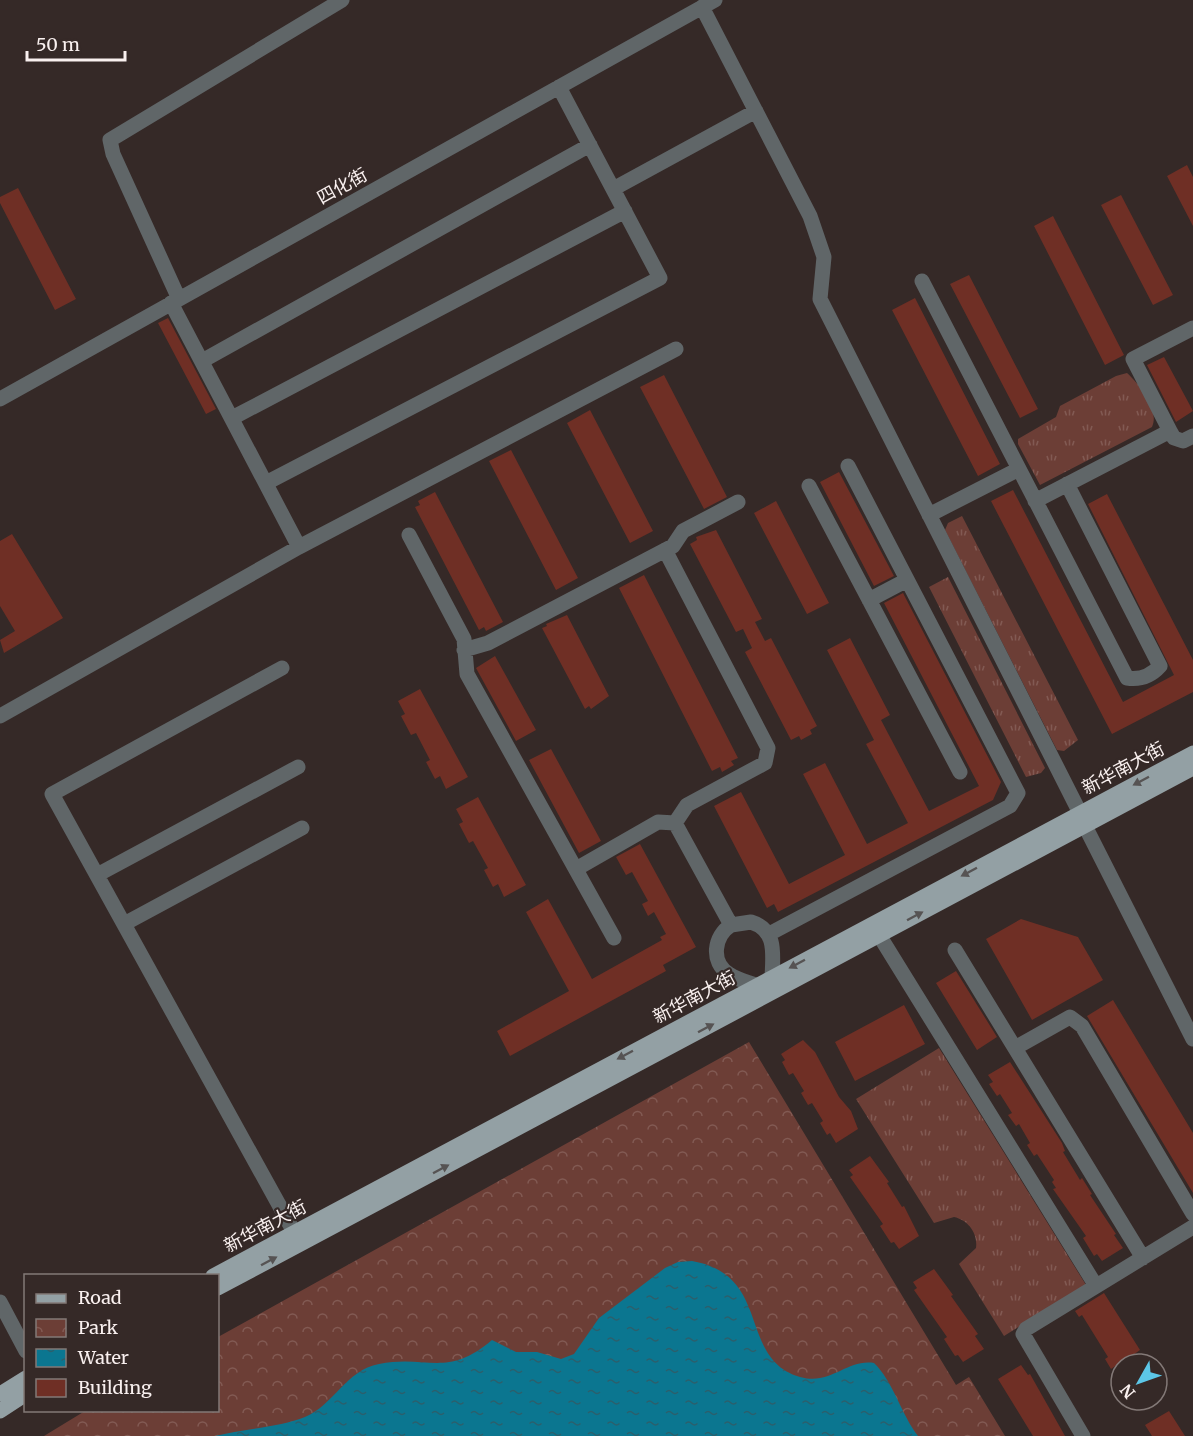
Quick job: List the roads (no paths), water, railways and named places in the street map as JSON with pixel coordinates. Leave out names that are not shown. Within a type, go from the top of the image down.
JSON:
[{"type":"main road","name":"新华南大街","points":[[219,1287],[879,936],[1082,820],[1193,753]]},
{"type":"main road","name":"新华南大街","points":[[215,1274],[756,985],[1082,820],[1193,768]]},
{"type":"main road","points":[[0,1394],[24,1379]]},
{"type":"main road","points":[[0,1411],[24,1395]]},
{"type":"street","points":[[300,547],[202,361],[112,154],[110,140],[342,0]]},
{"type":"street","points":[[709,3],[756,111],[810,216],[824,257],[820,299],[1193,1039]]},
{"type":"street","name":"四化街","points":[[0,399],[709,3]]},
{"type":"street","points":[[266,483],[660,278],[559,87]]},
{"type":"street","points":[[613,189],[756,111]]},
{"type":"street","points":[[202,361],[590,146]]},
{"type":"street","points":[[232,418],[625,211]]},
{"type":"street","points":[[922,280],[1127,678],[1138,680],[1154,672],[1160,666],[1067,484]]},
{"type":"street","points":[[1193,328],[1133,359],[1174,438],[1183,441],[1193,436]]},
{"type":"street","points":[[0,716],[300,547],[676,349]]},
{"type":"street","points":[[1035,501],[1170,431]]},
{"type":"street","points":[[769,934],[1010,806],[1018,793],[848,466]]},
{"type":"street","points":[[929,515],[1019,469]]},
{"type":"street","points":[[809,486],[960,772]]},
{"type":"street","points":[[464,650],[488,643],[673,546],[683,531],[738,502]]},
{"type":"street","points":[[409,535],[464,639],[467,674],[614,938]]},
{"type":"street","points":[[665,550],[768,748],[765,763],[687,805],[675,823]]},
{"type":"street","points":[[869,600],[907,580]]},
{"type":"street","points":[[282,668],[52,794],[294,1232]]},
{"type":"street","points":[[97,875],[298,767]]},
{"type":"street","points":[[576,868],[658,822],[675,823]]},
{"type":"street","points":[[675,823],[731,925]]},
{"type":"street","points":[[124,924],[302,828]]},
{"type":"street","points":[[756,985],[729,974],[719,963],[716,947],[718,940],[731,925],[751,922],[769,934],[772,941],[772,977]]},
{"type":"street","points":[[879,936],[1096,1286]]},
{"type":"street","points":[[956,950],[1143,1258]]},
{"type":"street","points":[[1015,1048],[1070,1017],[1076,1020],[1082,1026],[1193,1214]]},
{"type":"street","points":[[1083,1436],[1023,1334],[1026,1329],[1193,1227]]},
{"type":"street","points":[[0,1302],[24,1348]]},
{"type":"water","points":[[692,1261],[717,1269],[734,1282],[745,1299],[768,1353],[781,1367],[800,1377],[811,1379],[821,1378],[855,1365],[874,1363],[881,1370],[918,1436],[215,1436],[305,1417],[315,1412],[358,1373],[379,1364],[449,1362],[476,1352],[492,1340],[516,1352],[537,1352],[561,1359],[574,1354],[599,1318],[665,1268],[678,1262]]}]
